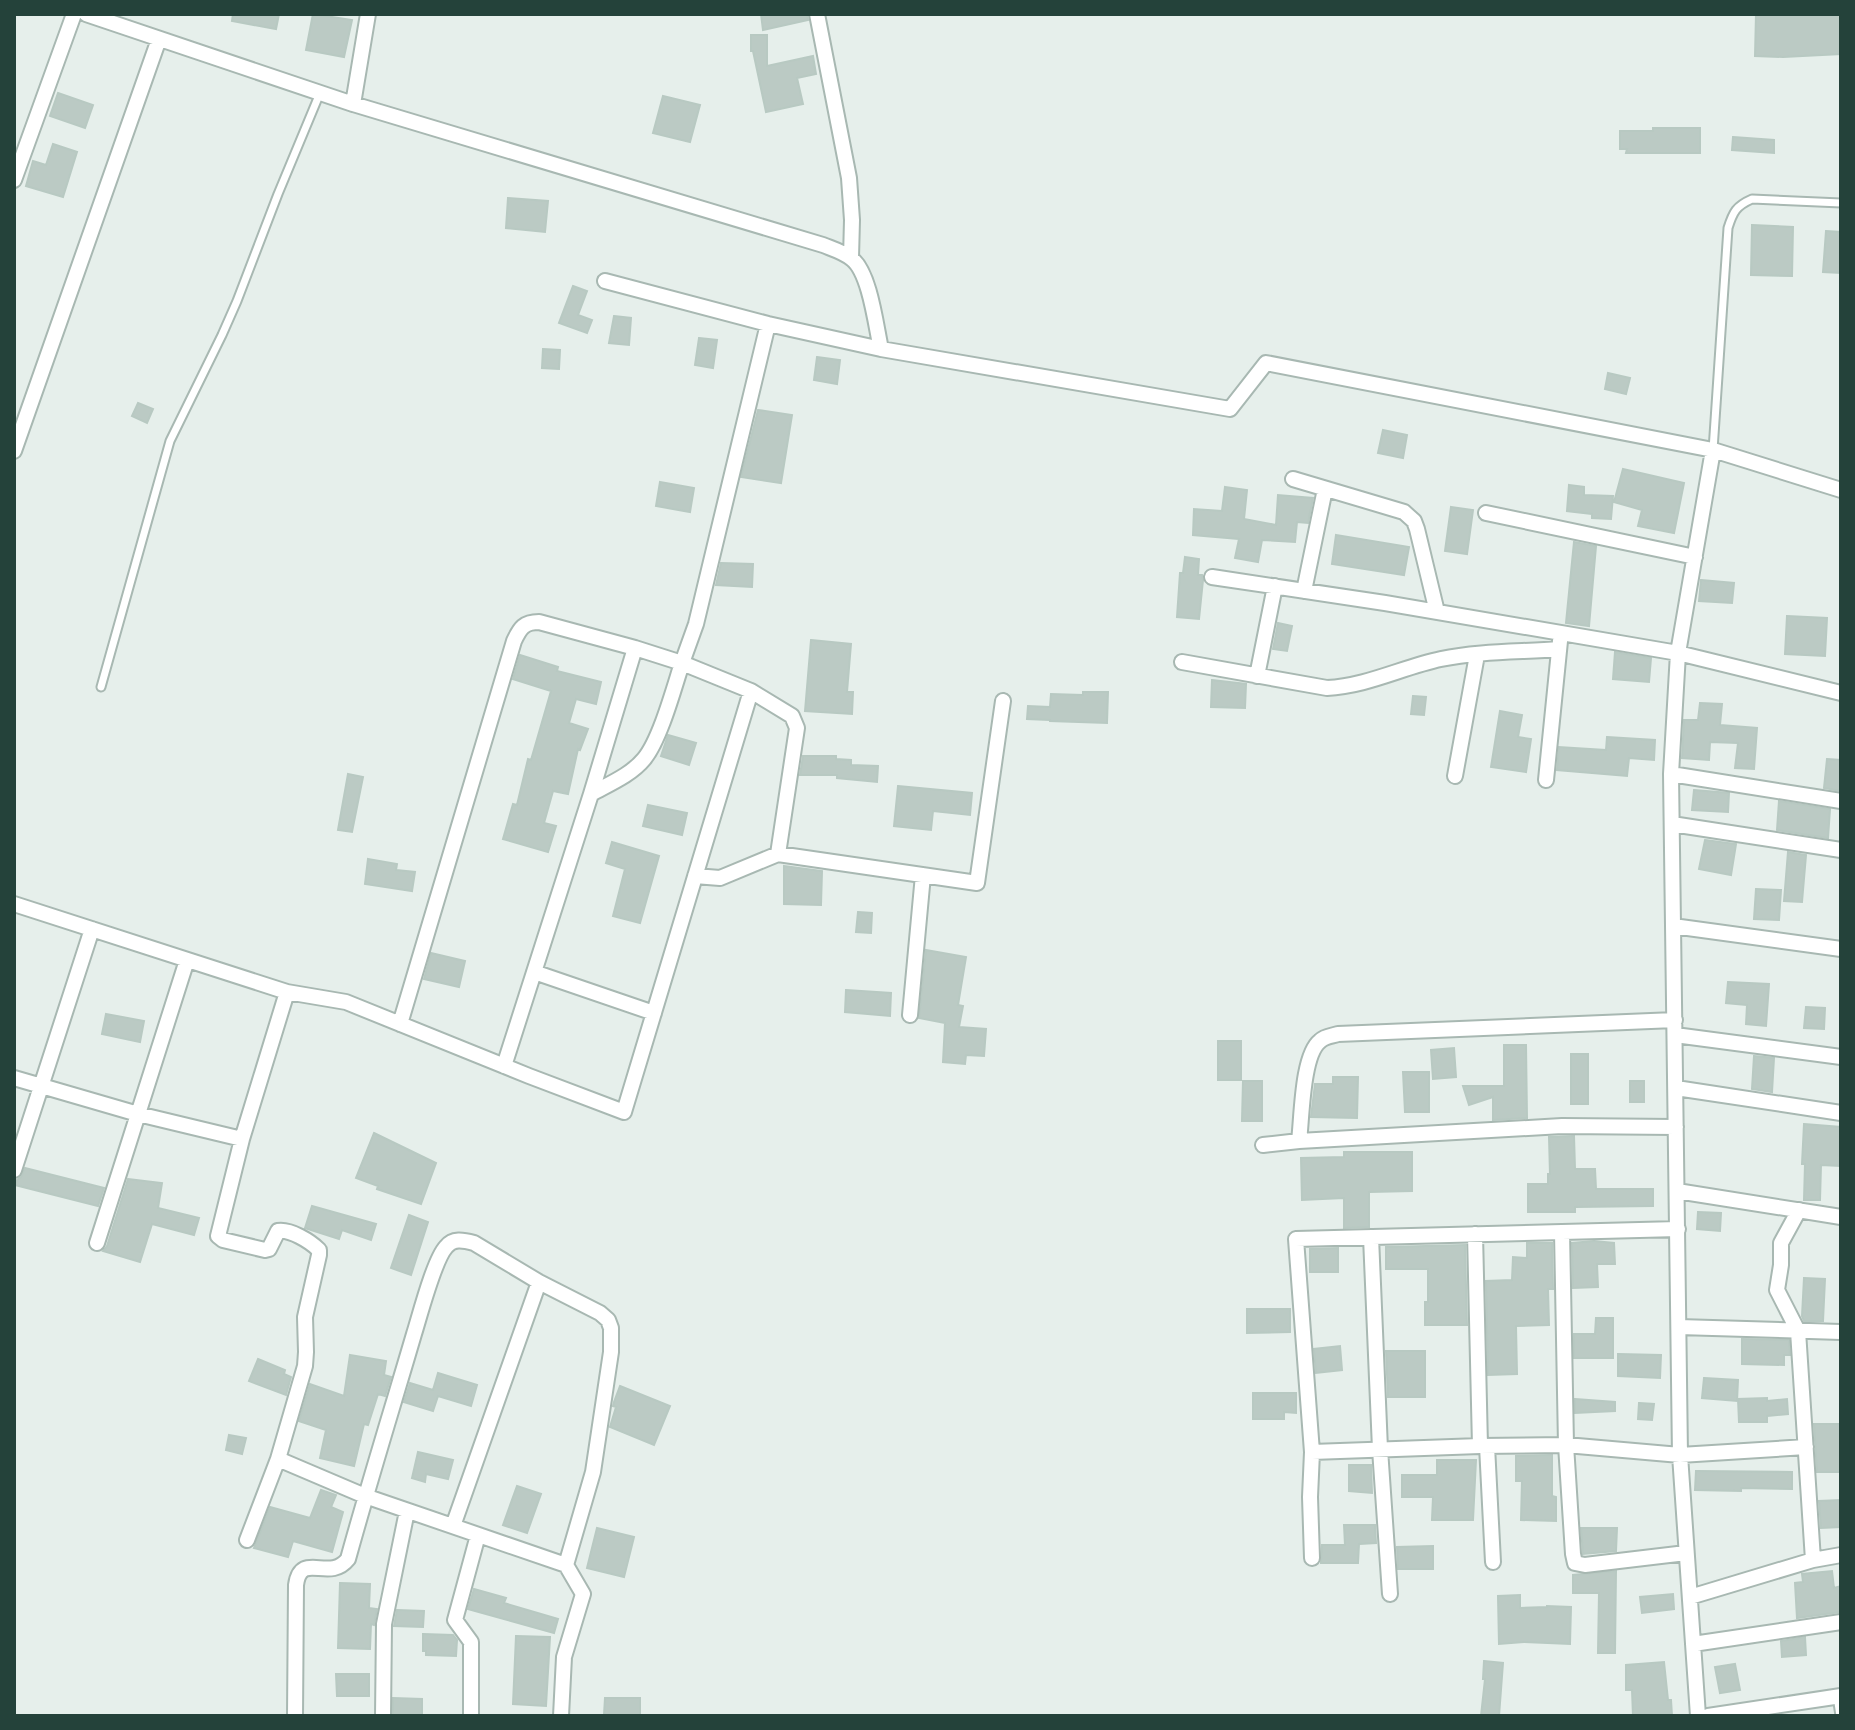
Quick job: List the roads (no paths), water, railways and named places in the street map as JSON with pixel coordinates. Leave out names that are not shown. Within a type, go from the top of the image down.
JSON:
[{"type":"street","points":[[14,180],[74,14]]},
{"type":"street","points":[[86,14],[353,104],[823,245],[851,258],[860,267],[881,349]]},
{"type":"street","points":[[353,104],[368,14]]},
{"type":"street","points":[[817,14],[849,178],[851,258]]},
{"type":"street","points":[[14,451],[159,39]]},
{"type":"street","points":[[605,281],[768,324],[881,349],[1230,409],[1266,363],[1713,450],[1841,490]]},
{"type":"street","points":[[591,794],[629,773],[646,757],[653,744],[696,624],[768,324]]},
{"type":"street","points":[[1698,1716],[1680,1455],[1671,774],[1678,653],[1713,450]]},
{"type":"street","points":[[1293,479],[1404,512],[1414,521],[1437,612]]},
{"type":"street","points":[[1304,591],[1325,489]]},
{"type":"street","points":[[1486,513],[1695,557]]},
{"type":"street","points":[[1212,577],[1678,653],[1841,693]]},
{"type":"street","points":[[1257,676],[1275,586]]},
{"type":"street","points":[[400,1024],[514,641],[519,629],[530,622],[682,663],[751,691],[792,716],[797,728],[778,854]]},
{"type":"street","points":[[1546,780],[1561,633]]},
{"type":"street","points":[[504,1066],[635,648]]},
{"type":"street","points":[[1182,662],[1317,687],[1346,687],[1445,658],[1559,649]]},
{"type":"street","points":[[1455,776],[1477,655]]},
{"type":"street","points":[[14,904],[287,992],[346,1002],[624,1112],[751,691]]},
{"type":"street","points":[[695,876],[720,878],[778,854],[977,883],[1003,701]]},
{"type":"street","points":[[1671,774],[1841,801]]},
{"type":"street","points":[[1672,824],[1841,850]]},
{"type":"street","points":[[910,1015],[923,875]]},
{"type":"street","points":[[1673,926],[1841,949]]},
{"type":"street","points":[[14,1170],[92,929]]},
{"type":"street","points":[[97,1243],[187,960]]},
{"type":"street","points":[[534,972],[654,1013]]},
{"type":"street","points":[[247,1540],[278,1459],[305,1366],[305,1317],[319,1255],[319,1250],[311,1243],[284,1230],[278,1231],[269,1249],[265,1250],[219,1237],[242,1139],[287,992]]},
{"type":"street","points":[[1299,1141],[1308,1059],[1319,1041],[1338,1034],[1675,1028],[1841,1057]]},
{"type":"street","points":[[14,1078],[138,1114],[242,1139]]},
{"type":"street","points":[[1676,1088],[1841,1113]]},
{"type":"street","points":[[1263,1145],[1562,1126],[1676,1127]]},
{"type":"street","points":[[1677,1191],[1841,1217]]},
{"type":"street","points":[[1799,1210],[1781,1243],[1777,1290],[1798,1331],[1813,1560]]},
{"type":"street","points":[[1312,1558],[1312,1452],[1296,1239],[1678,1229]]},
{"type":"street","points":[[1562,1232],[1566,1445],[1575,1563],[1585,1565],[1686,1553]]},
{"type":"street","points":[[1475,1234],[1484,1446],[1493,1562]]},
{"type":"street","points":[[1371,1237],[1390,1594]]},
{"type":"street","points":[[295,1716],[298,1574],[302,1569],[334,1570],[343,1566],[348,1559],[424,1303],[442,1251],[455,1241],[474,1243],[539,1282],[600,1313],[611,1328],[611,1352],[593,1472],[566,1565]]},
{"type":"street","points":[[453,1526],[539,1282]]},
{"type":"street","points":[[1679,1327],[1841,1332]]},
{"type":"street","points":[[1312,1452],[1566,1445],[1680,1455],[1806,1447]]},
{"type":"street","points":[[278,1459],[365,1496],[566,1565],[583,1594],[564,1657],[561,1716]]},
{"type":"street","points":[[383,1716],[384,1624],[407,1511]]},
{"type":"street","points":[[471,1716],[471,1642],[455,1620],[478,1535]]},
{"type":"street","points":[[1690,1597],[1813,1560],[1841,1555]]},
{"type":"street","points":[[1693,1644],[1841,1622]]},
{"type":"street","points":[[1708,1716],[1839,1696]]},
{"type":"lane","points":[[101,687],[170,441],[237,301],[320,93]]},
{"type":"lane","points":[[1713,450],[1728,228],[1732,214],[1740,204],[1752,199],[1841,203]]},
{"type":"lane","points":[[1839,1696],[1840,1716]]}]
